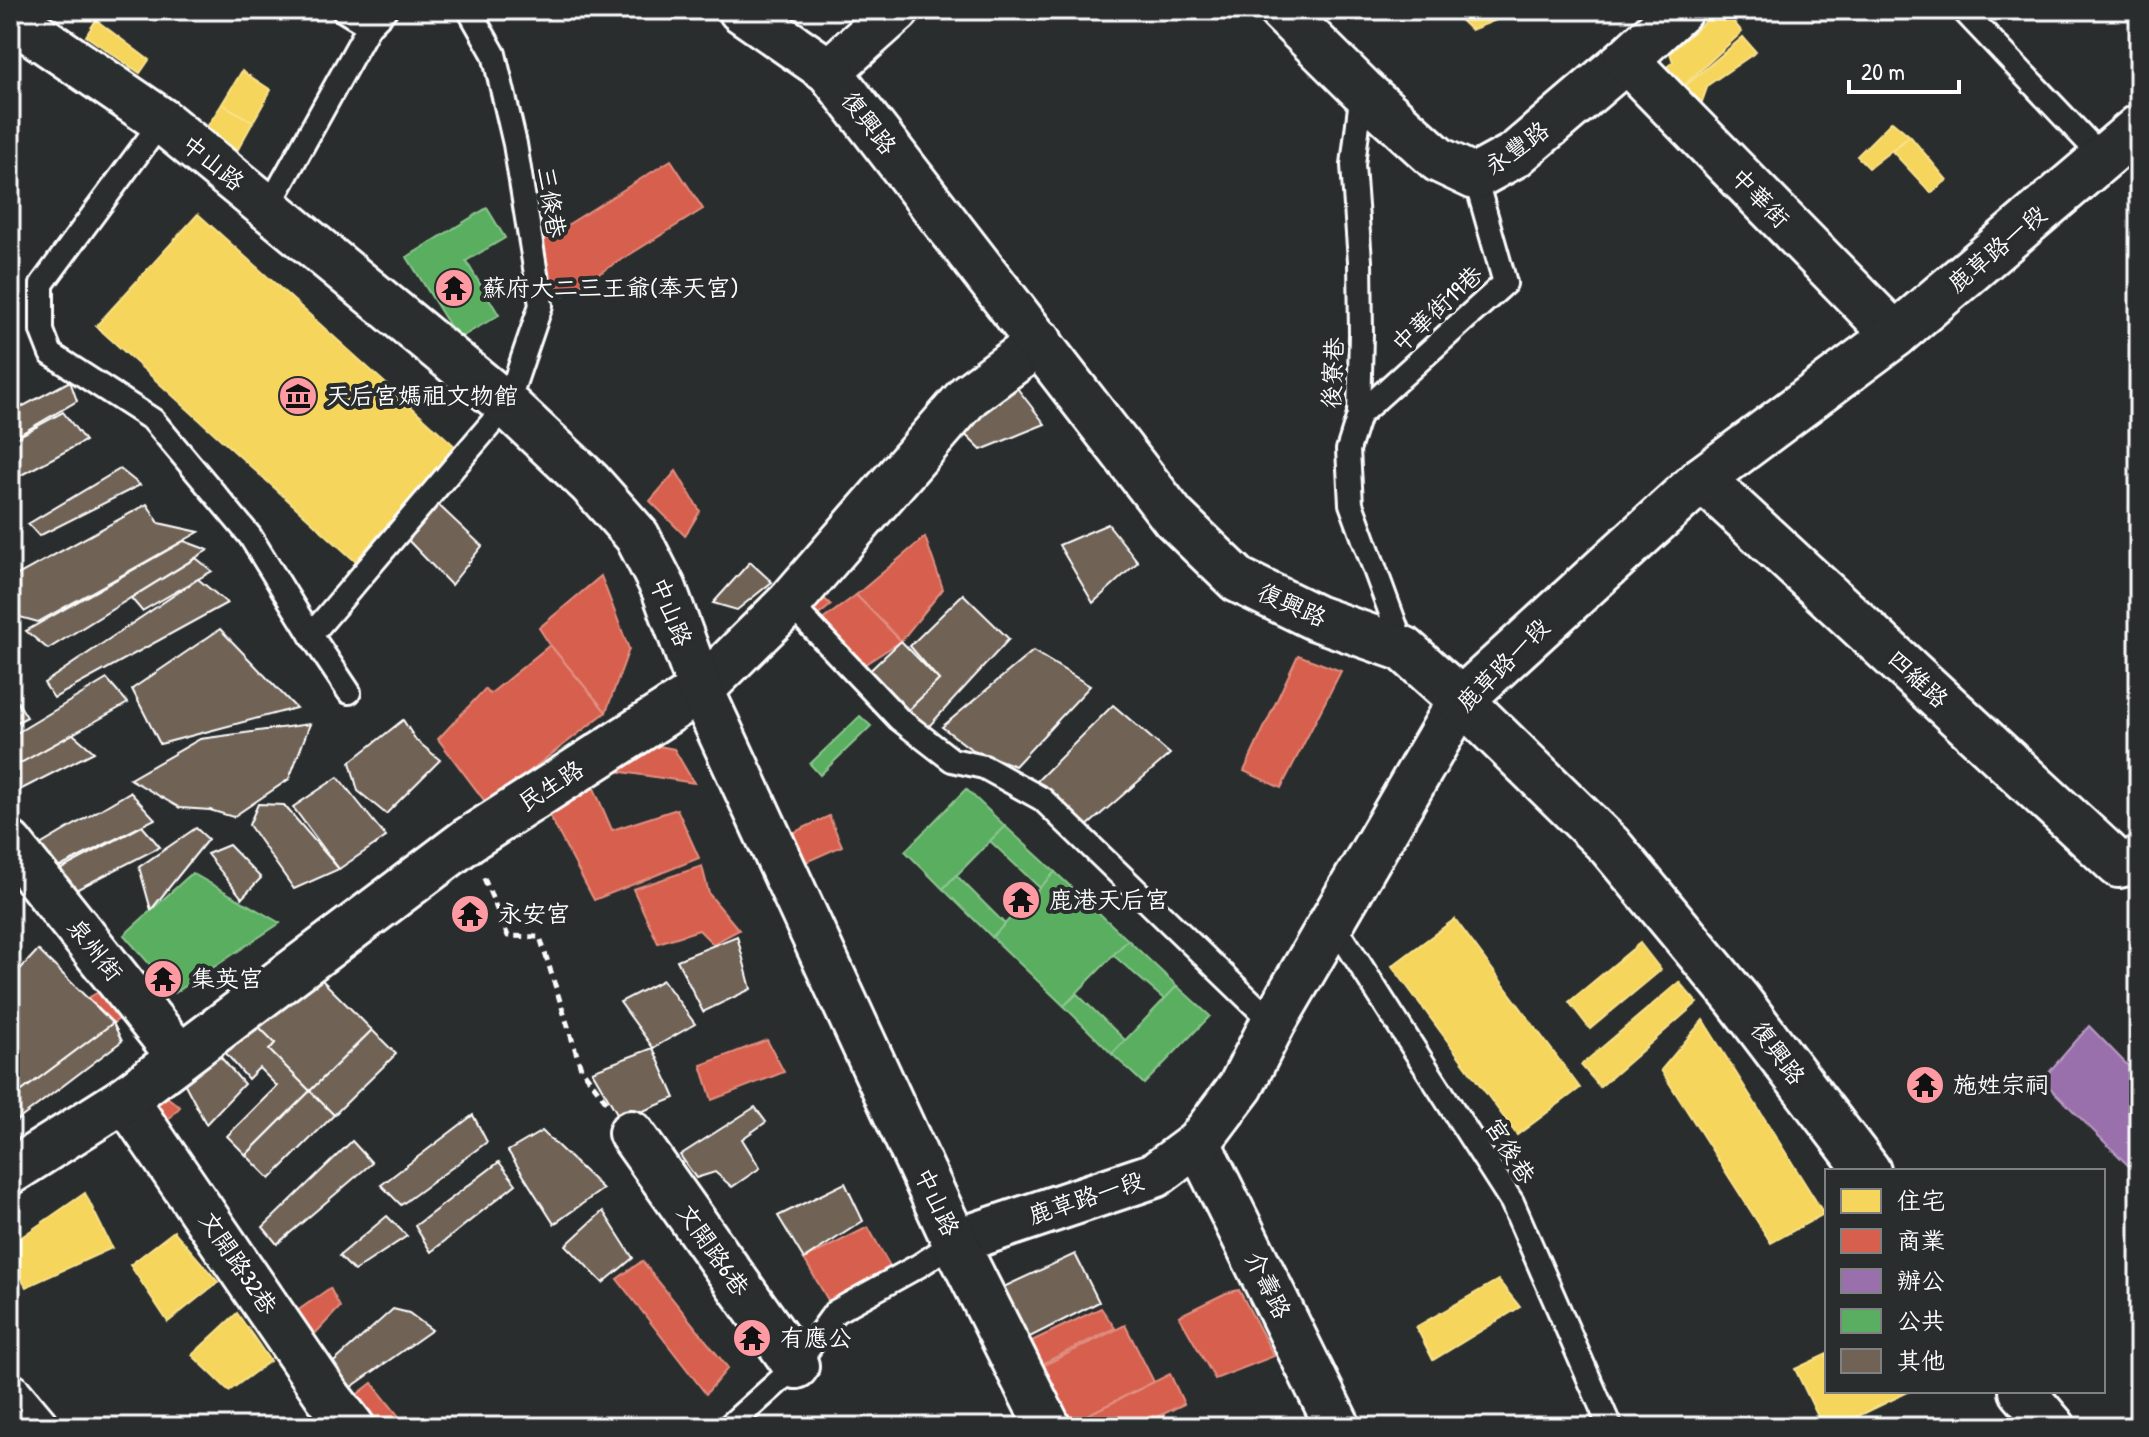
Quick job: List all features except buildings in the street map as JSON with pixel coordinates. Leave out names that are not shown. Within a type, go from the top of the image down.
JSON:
[{"type":"street","name":"復興路","points":[[741,10],[829,71],[1173,517],[1238,580],[1316,618],[1404,649],[1461,700],[1610,846],[1738,1000],[1866,1169]]},
{"type":"street","points":[[829,71],[897,10]]},
{"type":"street","name":"永豐路","points":[[1281,10],[1439,160],[1475,177],[1515,155],[1680,10]]},
{"type":"street","name":"中山路","points":[[10,17],[162,121],[507,405],[590,483],[637,536],[664,589],[701,690],[955,1242],[1048,1427]]},
{"type":"street","name":"中華街","points":[[1626,60],[1895,335]]},
{"type":"street","name":"鹿草路一段","points":[[955,1242],[1155,1175],[1198,1143],[1241,1086],[1273,1023],[1461,700],[1702,479],[1895,335],[2139,127]]},
{"type":"street","name":"民生路","points":[[12,1167],[125,1099],[468,840],[701,690],[789,603],[969,395],[1040,342]]},
{"type":"street","name":"四維路","points":[[1702,479],[2119,865],[2139,860]]},
{"type":"street","name":"泉州街","points":[[10,844],[180,1057]]},
{"type":"street","name":"文開路32巷","points":[[125,1099],[352,1427]]},
{"type":"street","name":"文開路6巷","points":[[631,1133],[796,1366]]},
{"type":"street","name":"介壽路","points":[[1198,1143],[1338,1427]]},
{"type":"street","points":[[2024,1393],[2053,1427]]},
{"type":"street","points":[[10,1396],[36,1427]]},
{"type":"lane","points":[[268,208],[377,18],[343,10]]},
{"type":"lane","name":"三條巷","points":[[469,10],[494,54],[515,144],[541,305],[507,405]]},
{"type":"lane","points":[[1963,10],[2104,159]]},
{"type":"lane","name":"後寮巷","points":[[1362,90],[1353,165],[1360,261],[1359,415],[1348,450],[1351,504],[1404,649]]},
{"type":"lane","points":[[162,121],[42,284],[42,331],[51,354],[153,420],[250,536],[349,692]]},
{"type":"lane","name":"中華街19巷","points":[[1359,415],[1505,283],[1475,177]]},
{"type":"lane","points":[[311,635],[507,405]]},
{"type":"lane","points":[[789,603],[890,711],[952,760],[984,767],[1042,799],[1273,1023]]},
{"type":"lane","name":"宮後巷","points":[[1332,921],[1512,1202],[1610,1427]]},
{"type":"lane","points":[[728,1427],[796,1366],[835,1312],[955,1242]]},
{"type":"path","points":[[468,840],[508,936],[540,937],[581,1068],[631,1133]]},
{"type":"place","name":"蘇府大二三王爺(奉天宮)","points":[[454,288]]},
{"type":"place","name":"天后宮媽祖文物館","points":[[298,396]]},
{"type":"place","name":"鹿港天后宮","points":[[1021,900]]},
{"type":"place","name":"永安宮","points":[[470,914]]},
{"type":"place","name":"集英宮","points":[[163,979]]},
{"type":"place","name":"施姓宗祠","points":[[1925,1085]]},
{"type":"place","name":"有應公","points":[[752,1338]]}]
